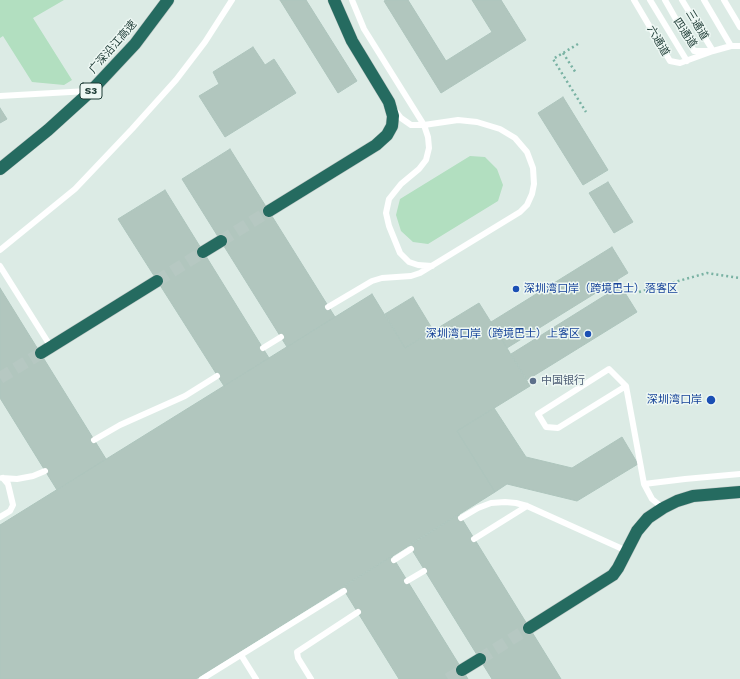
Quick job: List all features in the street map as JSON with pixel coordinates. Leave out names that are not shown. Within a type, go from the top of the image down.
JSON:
[{"type":"highway","name":"广深沿江高速","points":[[0,169],[42,135],[91,91],[135,44],[168,0]]},
{"type":"highway","points":[[269,211],[382,140],[392,126],[393,116],[389,102],[352,41],[334,0]]},
{"type":"highway","points":[[203,252],[221,241]]},
{"type":"highway","points":[[46,350],[157,281]]},
{"type":"highway","points":[[529,628],[613,575],[637,531],[648,518],[663,508],[677,501],[693,496],[740,492]]},
{"type":"highway","points":[[462,670],[480,659]]},
{"type":"lane","points":[[0,250],[74,189],[132,129],[176,80],[205,42],[232,0]]},
{"type":"lane","points":[[352,0],[368,35],[424,126],[428,137],[429,148],[426,160],[401,184],[390,199],[386,213],[389,226],[400,253],[409,262],[418,265],[432,266]]},
{"type":"lane","name":"六通道","points":[[634,0],[670,61],[680,63],[713,51],[731,46],[740,46]]},
{"type":"lane","points":[[650,0],[687,61]]},
{"type":"lane","name":"四通道","points":[[665,0],[694,51],[713,51]]},
{"type":"lane","name":"三通道","points":[[682,0],[713,51]]},
{"type":"lane","points":[[704,0],[731,46]]},
{"type":"lane","points":[[724,0],[740,27]]},
{"type":"lane","points":[[0,96],[91,91]]},
{"type":"lane","points":[[328,307],[372,281],[382,278],[411,276],[420,273],[520,212],[527,205],[532,194],[534,184],[533,168],[527,152],[516,138],[500,129],[477,122],[458,120],[424,126],[412,125],[406,123],[401,118],[389,102]]},
{"type":"lane","points":[[0,266],[46,350]]},
{"type":"lane","points":[[263,348],[281,337]]},
{"type":"lane","points":[[626,386],[558,428],[546,427],[538,414],[609,369],[626,386],[644,484],[652,499],[663,508]]},
{"type":"lane","points":[[94,440],[120,425],[185,396],[217,376]]},
{"type":"lane","points":[[2,478],[17,479],[33,476],[45,471]]},
{"type":"lane","points":[[644,484],[740,474]]},
{"type":"lane","points":[[0,517],[10,511],[13,505],[8,484],[2,478]]},
{"type":"lane","points":[[461,518],[478,508],[491,503],[505,502],[527,506],[627,551]]},
{"type":"lane","points":[[474,539],[527,506]]},
{"type":"lane","points":[[394,560],[411,549]]},
{"type":"lane","points":[[408,581],[424,570]]},
{"type":"lane","points":[[202,679],[344,591]]},
{"type":"lane","points":[[311,679],[298,658],[297,652],[358,612]]},
{"type":"lane","points":[[241,655],[253,678]]},
{"type":"path","points":[[578,44],[554,59],[586,112]]},
{"type":"path","points":[[563,53],[576,73]]},
{"type":"path","points":[[640,292],[707,273],[740,278]]},
{"type":"green space","points":[[0,0],[64,0],[33,18],[72,80],[64,85],[32,82],[3,36],[0,38]]},
{"type":"green space","points":[[470,156],[485,157],[497,169],[503,185],[498,201],[428,244],[413,242],[401,231],[396,215],[400,199]]},
{"type":"building","points":[[280,0],[306,0],[357,81],[338,93]]},
{"type":"building","points":[[408,0],[446,61],[492,32],[472,0],[501,0],[526,40],[441,93],[384,1]]},
{"type":"building","points":[[253,47],[265,65],[274,59],[296,93],[225,137],[199,96],[219,84],[213,72]]},
{"type":"building","points":[[563,97],[608,170],[583,185],[538,113]]},
{"type":"building","points":[[0,108],[7,119],[0,123]]},
{"type":"building","points":[[230,149],[335,317],[287,347],[182,179]]},
{"type":"building","points":[[608,182],[633,222],[614,233],[589,193]]},
{"type":"building","points":[[165,190],[269,358],[224,386],[118,219]]},
{"type":"building","points":[[612,247],[628,273],[507,348],[491,322]]},
{"type":"building","points":[[617,280],[637,312],[527,380],[511,354],[612,291],[608,285]]},
{"type":"building","points":[[0,288],[106,459],[57,490],[0,398]]},
{"type":"building","points":[[372,294],[405,348],[479,303],[499,335],[530,386],[457,431],[495,492],[196,679],[0,679],[0,525]]},
{"type":"building","points":[[413,297],[433,330],[405,348],[385,314]]},
{"type":"building","points":[[494,408],[526,457],[572,468],[622,437],[638,464],[577,501],[507,484],[495,492],[457,431]]},
{"type":"building","points":[[459,514],[561,679],[492,679],[409,545]]},
{"type":"building","points":[[392,556],[468,679],[399,679],[342,587]]},
{"type":"tunnel","points":[[221,241],[269,211]]},
{"type":"tunnel","points":[[157,281],[203,252]]},
{"type":"tunnel","points":[[0,378],[41,353]]},
{"type":"tunnel","points":[[480,659],[529,628]]},
{"type":"tunnel","points":[[448,679],[462,670]]},
{"type":"place","name":"深圳湾口岸（跨境巴士）落客区","points":[[516,289]]},
{"type":"place","name":"深圳湾口岸（跨境巴士）上客区","points":[[588,334]]},
{"type":"place","name":"中国银行","points":[[533,381]]},
{"type":"place","name":"深圳湾口岸","points":[[711,400]]}]
